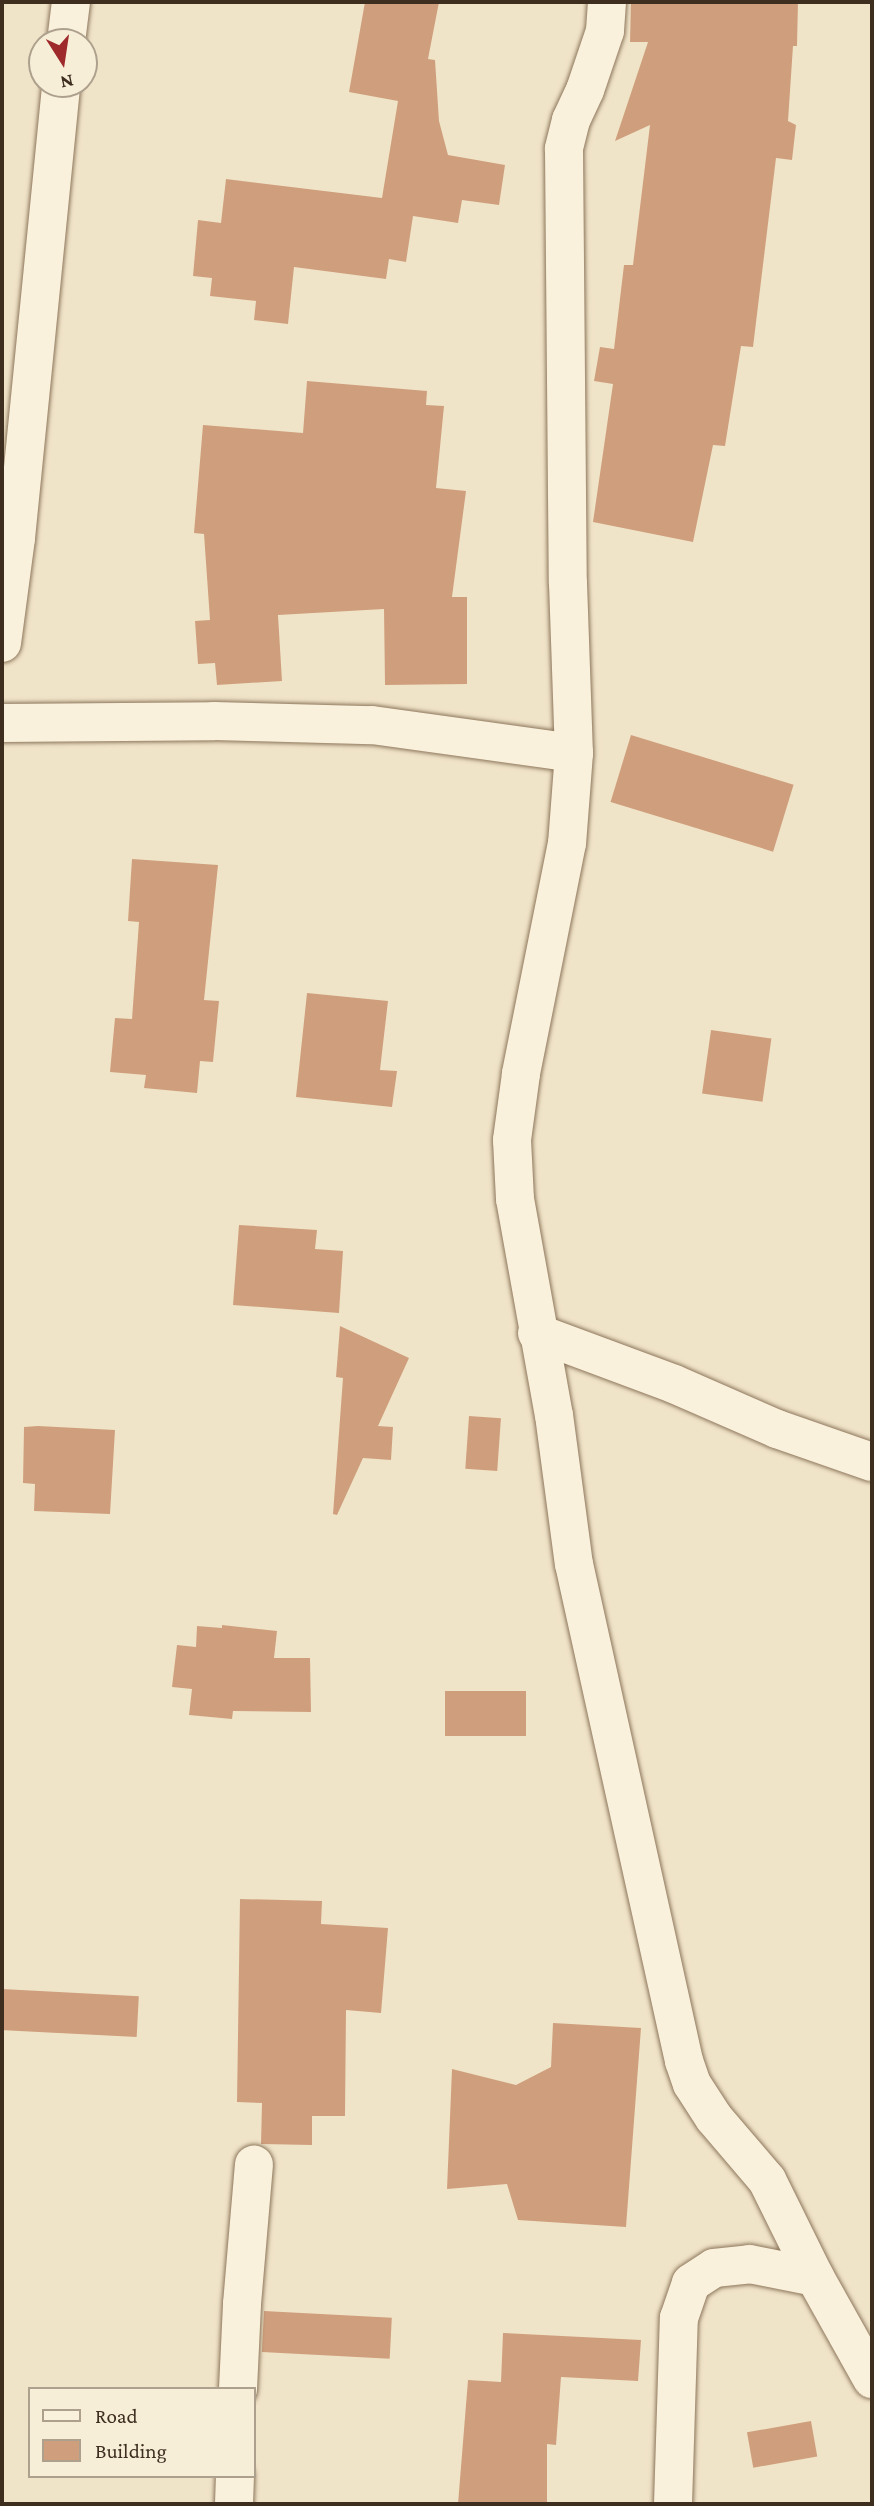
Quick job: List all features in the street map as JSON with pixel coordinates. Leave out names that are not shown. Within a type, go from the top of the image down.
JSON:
[{"type":"street","points":[[68,28],[71,2]]},
{"type":"street","points":[[607,2],[605,31],[585,90],[571,120],[564,149],[568,583],[574,753],[567,844],[521,1074],[512,1140],[515,1199],[537,1334],[554,1415],[576,1577],[684,2061],[692,2084],[714,2118],[767,2180],[815,2277],[872,2379]]},
{"type":"street","points":[[2,643],[16,538],[60,98]]},
{"type":"street","points":[[2,723],[214,721],[372,725],[574,753]]},
{"type":"street","points":[[537,1334],[674,1384],[777,1429],[872,1462]]},
{"type":"street","points":[[238,2387],[254,2165]]},
{"type":"street","points":[[673,2504],[679,2318],[691,2283],[714,2268],[750,2264],[815,2277]]},
{"type":"street","points":[[234,2504],[235,2478]]},
{"type":"building","points":[[365,2],[439,2],[428,59],[435,60],[439,121],[448,155],[505,165],[499,205],[462,200],[458,223],[413,216],[406,262],[389,259],[386,279],[294,267],[288,324],[254,320],[256,301],[210,296],[212,278],[193,276],[198,220],[221,223],[226,179],[382,198],[398,101],[349,92]]},
{"type":"building","points":[[631,2],[798,2],[797,46],[793,46],[788,121],[796,125],[792,160],[776,158],[753,347],[741,346],[725,446],[713,445],[693,542],[593,522],[613,384],[594,381],[600,347],[614,349],[624,265],[633,265],[650,125],[615,141],[648,42],[630,42]]},
{"type":"building","points":[[307,381],[427,391],[426,405],[444,406],[436,488],[466,491],[452,597],[467,597],[467,684],[385,685],[384,609],[278,615],[282,681],[217,685],[215,663],[198,664],[195,621],[210,620],[204,534],[194,533],[203,425],[303,433]]},
{"type":"building","points":[[631,735],[794,785],[773,852],[611,802]]},
{"type":"building","points":[[132,859],[218,865],[204,1000],[219,1001],[213,1062],[200,1061],[197,1093],[144,1088],[146,1075],[110,1072],[115,1018],[132,1019],[139,922],[128,921]]},
{"type":"building","points":[[307,993],[388,1001],[380,1070],[397,1071],[392,1107],[296,1097]]},
{"type":"building","points":[[711,1030],[771,1038],[762,1102],[702,1093]]},
{"type":"building","points":[[239,1225],[317,1230],[315,1249],[343,1251],[339,1313],[233,1305]]},
{"type":"building","points":[[340,1326],[409,1358],[378,1426],[393,1427],[391,1460],[363,1458],[337,1515],[333,1514],[343,1378],[336,1377]]},
{"type":"building","points":[[469,1416],[501,1418],[497,1471],[465,1469]]},
{"type":"building","points":[[24,1427],[115,1430],[110,1514],[34,1511],[35,1484],[23,1483]]},
{"type":"building","points":[[222,1625],[277,1631],[274,1658],[310,1658],[311,1712],[233,1711],[232,1719],[189,1715],[192,1689],[172,1687],[177,1645],[196,1647],[197,1626],[222,1628]]},
{"type":"building","points":[[445,1691],[526,1691],[526,1736],[445,1736]]},
{"type":"building","points":[[240,1899],[322,1901],[321,1924],[388,1928],[381,2013],[346,2010],[345,2116],[312,2116],[312,2145],[261,2144],[262,2103],[237,2102]]},
{"type":"building","points":[[2,1989],[139,1996],[137,2037],[2,2030]]},
{"type":"building","points":[[553,2023],[641,2028],[626,2227],[518,2220],[507,2184],[447,2189],[452,2069],[516,2085],[551,2067]]},
{"type":"building","points":[[264,2311],[392,2318],[390,2359],[262,2352]]},
{"type":"building","points":[[503,2333],[641,2340],[638,2381],[561,2377],[556,2445],[547,2444],[547,2504],[458,2504],[468,2380],[501,2382]]},
{"type":"building","points":[[811,2421],[817,2456],[753,2468],[747,2432]]}]
